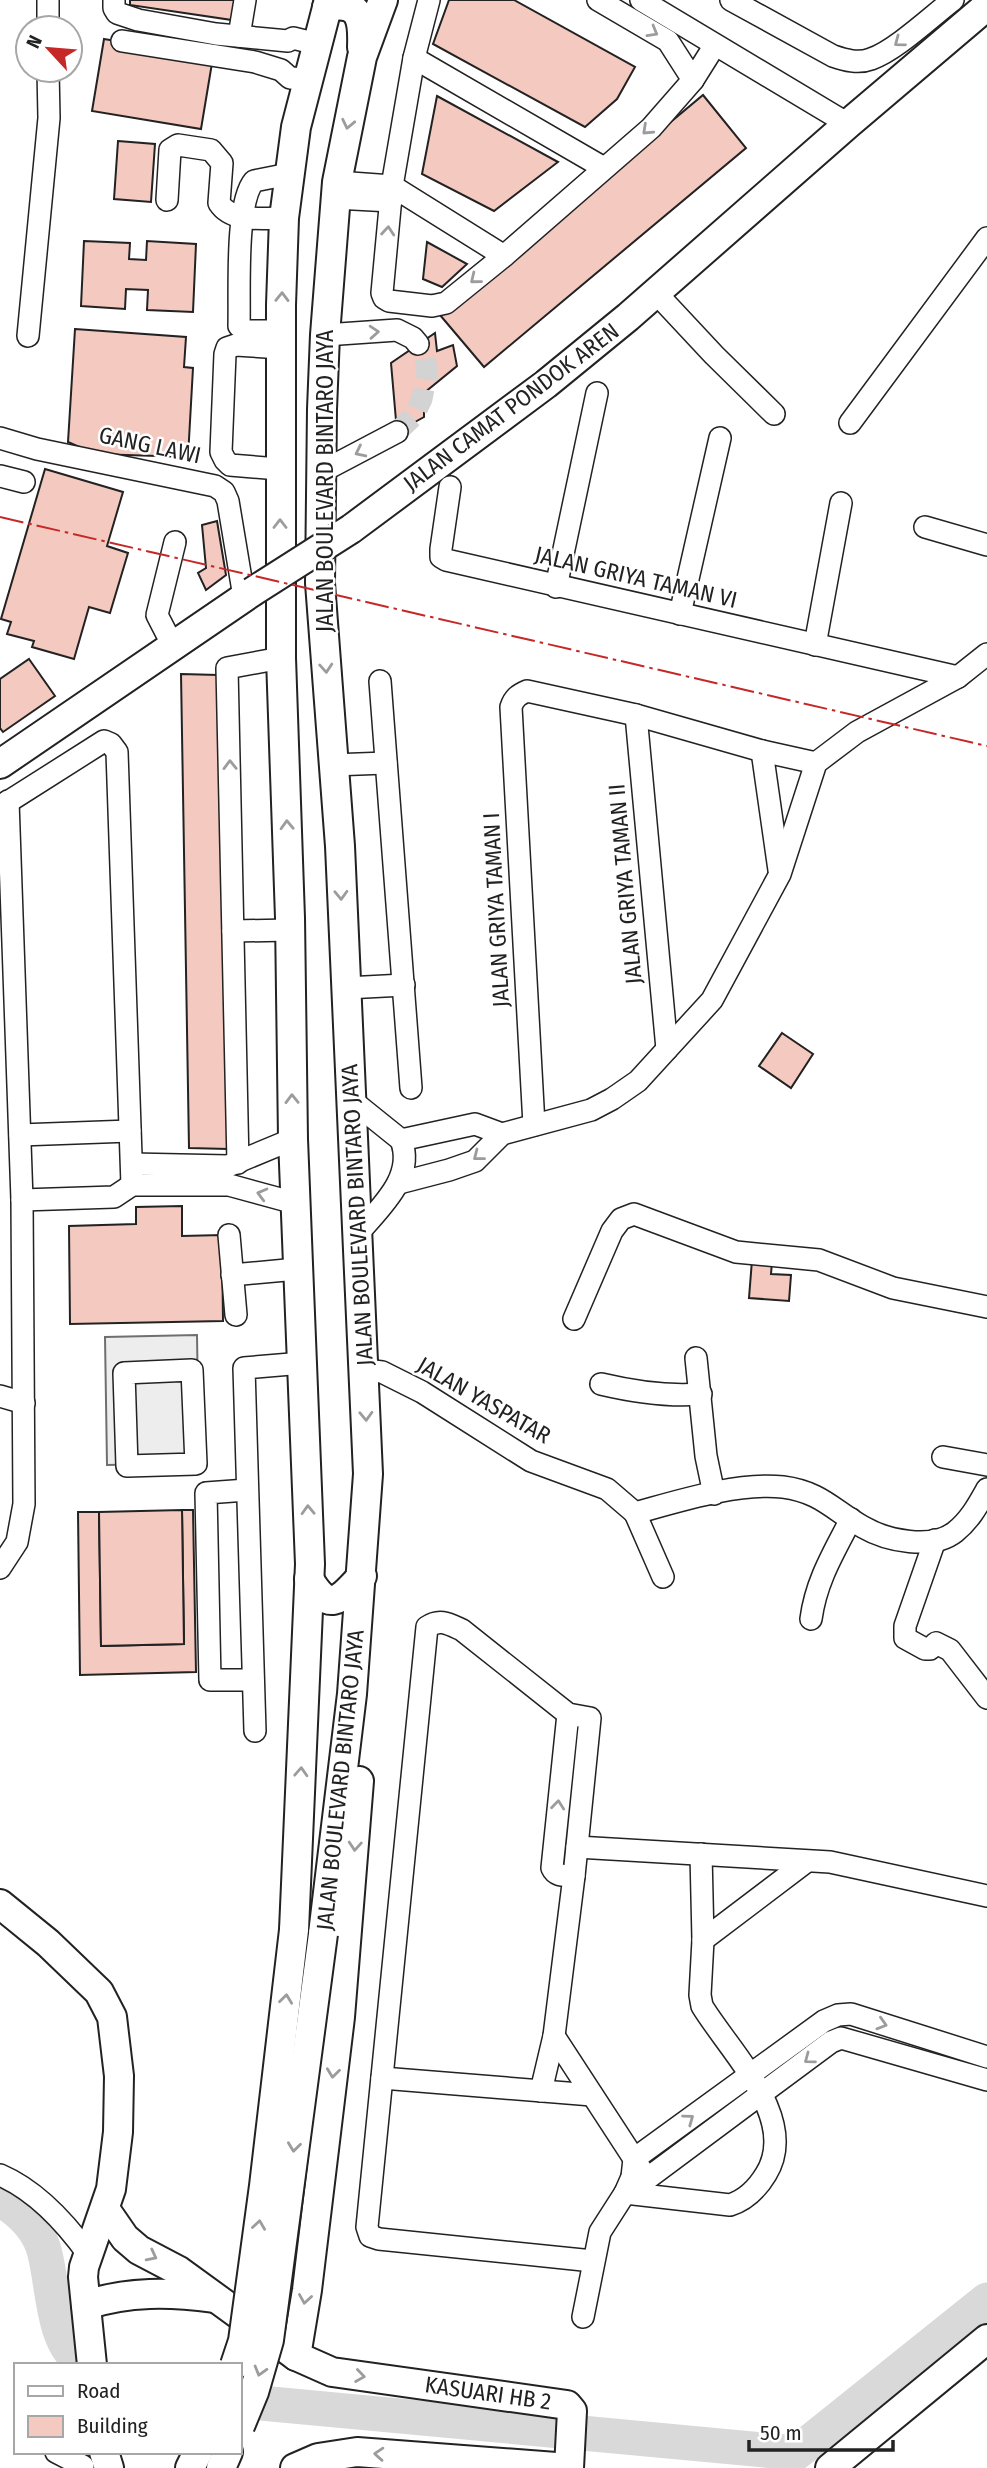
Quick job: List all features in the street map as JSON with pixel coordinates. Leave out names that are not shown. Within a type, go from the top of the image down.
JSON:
[{"type":"main road","name":"JALAN BOULEVARD BINTARO JAYA","points":[[242,2421],[254,2392],[269,2340],[351,1705],[368,1474],[340,846],[320,583],[325,335],[336,190],[362,57],[383,0]]},
{"type":"main road","points":[[328,4],[349,3],[357,9],[363,37],[362,57]]},
{"type":"main road","name":"JALAN BOULEVARD BINTARO JAYA","points":[[236,2363],[243,2341],[264,2186],[294,1930],[309,1578],[293,1139],[279,469],[284,218],[296,127],[295,75],[317,44],[328,4]]},
{"type":"main road","name":"JALAN CAMAT PONDOK AREN","points":[[2,759],[351,529],[546,384],[657,294],[980,8]]},
{"type":"main road","points":[[309,1578],[318,1594],[330,1600],[340,1598],[362,1576]]},
{"type":"main road","points":[[296,2356],[307,2290],[340,2017],[353,1873],[359,1774],[351,1705]]},
{"type":"main road","points":[[0,1904],[48,1943],[99,1992],[112,2017],[119,2076],[118,2132],[111,2189],[88,2253],[83,2277],[92,2363]]},
{"type":"main road","name":"KASUARI HB 2","points":[[105,2208],[125,2238],[139,2250],[179,2270],[296,2356],[332,2372],[564,2404],[572,2411],[570,2464],[357,2452],[318,2458],[295,2468]]},
{"type":"main road","name":"KASUARI HB 2","points":[[86,2305],[109,2297],[147,2293],[178,2293],[214,2298]]},
{"type":"main road","points":[[830,2468],[987,2339]]},
{"type":"street","points":[[114,0],[114,8],[123,15],[216,34],[288,41],[293,38],[317,44]]},
{"type":"street","points":[[239,36],[245,0]]},
{"type":"street","points":[[429,0],[414,58],[391,193],[382,293],[388,301],[440,306],[504,256],[651,128],[693,80],[715,45]]},
{"type":"street","points":[[598,0],[668,41],[693,80]]},
{"type":"street","points":[[641,0],[848,124]]},
{"type":"street","points":[[731,0],[833,56],[849,61],[871,60],[953,0]]},
{"type":"street","points":[[122,41],[255,62],[295,75]]},
{"type":"street","points":[[288,41],[280,60],[295,75]]},
{"type":"street","points":[[414,58],[604,168]]},
{"type":"street","points":[[28,336],[49,118],[48,84]]},
{"type":"street","points":[[167,200],[170,150],[178,145],[211,150],[218,155],[222,163],[219,203],[228,213],[284,218]]},
{"type":"street","points":[[281,339],[245,331],[239,326],[242,216],[248,187],[254,181],[289,174]]},
{"type":"street","points":[[336,190],[391,193],[504,256]]},
{"type":"street","points":[[850,423],[987,237]]},
{"type":"street","points":[[657,294],[774,414]]},
{"type":"street","points":[[325,335],[397,330],[413,338],[418,344]]},
{"type":"street","points":[[279,469],[230,465],[221,452],[227,348],[281,339]]},
{"type":"street","points":[[556,587],[597,393]]},
{"type":"street","points":[[323,471],[397,432]]},
{"type":"street","name":"GANG LAWI","points":[[0,438],[37,449],[215,486],[224,492],[228,501],[248,595]]},
{"type":"street","points":[[680,614],[720,438]]},
{"type":"street","points":[[0,476],[24,482]]},
{"type":"street","name":"JALAN GRIYA TAMAN VI","points":[[450,487],[440,548],[441,557],[446,560],[958,677]]},
{"type":"street","points":[[816,645],[841,503]]},
{"type":"street","points":[[925,527],[986,544]]},
{"type":"street","points":[[173,646],[157,615],[175,542]]},
{"type":"street","points":[[399,1183],[475,1161],[502,1134],[591,1110],[638,1082],[712,1000],[780,874],[816,763],[857,732],[958,677],[987,654]]},
{"type":"street","points":[[231,1171],[233,925],[228,668],[281,658]]},
{"type":"street","points":[[380,681],[411,1088]]},
{"type":"street","name":"JALAN GRIYA TAMAN I","points":[[534,1125],[511,707],[513,700],[527,691],[636,715]]},
{"type":"street","points":[[636,715],[762,751],[816,763]]},
{"type":"street","name":"JALAN GRIYA TAMAN II","points":[[636,715],[667,1049]]},
{"type":"street","points":[[0,1569],[17,1542],[22,1522],[24,1403],[20,1135],[4,804],[104,741],[111,744],[117,752],[132,1175],[114,1197],[22,1200]]},
{"type":"street","points":[[762,751],[780,874]]},
{"type":"street","points":[[332,768],[386,766]]},
{"type":"street","points":[[233,925],[290,924]]},
{"type":"street","points":[[346,982],[403,979]]},
{"type":"street","points":[[350,1099],[401,1140],[403,1170],[399,1183],[356,1236]]},
{"type":"street","points":[[401,1140],[475,1124],[502,1134]]},
{"type":"street","points":[[20,1135],[130,1131]]},
{"type":"street","points":[[132,1175],[231,1171],[293,1139]]},
{"type":"street","points":[[231,1171],[295,1203]]},
{"type":"street","points":[[575,1319],[612,1231],[621,1219],[634,1214],[736,1252],[819,1260],[893,1288],[987,1307]]},
{"type":"street","points":[[229,1235],[236,1315]]},
{"type":"street","points":[[232,1275],[298,1269]]},
{"type":"street","points":[[696,1359],[706,1457],[714,1494]]},
{"type":"street","points":[[255,1731],[244,1368],[303,1363]]},
{"type":"street","points":[[192,1370],[196,1464],[181,1464],[127,1466],[124,1373],[192,1370]]},
{"type":"street","name":"JALAN YASPATAR","points":[[365,1370],[383,1372],[422,1392],[531,1461],[607,1489],[635,1513]]},
{"type":"street","points":[[601,1384],[638,1392],[701,1395]]},
{"type":"street","points":[[0,1396],[24,1403]]},
{"type":"street","points":[[943,1457],[987,1465]]},
{"type":"street","points":[[181,1464],[206,1493],[210,1680],[253,1680]]},
{"type":"street","points":[[663,1577],[635,1513],[714,1494],[766,1486],[793,1489],[828,1502],[863,1527],[884,1536],[908,1541],[935,1540],[953,1534],[970,1518],[987,1489]]},
{"type":"street","points":[[206,1493],[247,1490]]},
{"type":"street","points":[[811,1619],[813,1600],[821,1576],[851,1519]]},
{"type":"street","points":[[935,1540],[905,1626],[905,1638],[925,1649],[930,1649],[936,1643],[950,1650],[987,1698]]},
{"type":"street","points":[[541,2091],[554,2036],[590,1722],[587,1716],[568,1714],[462,1630],[443,1621],[434,1622],[428,1627],[367,2227],[370,2236],[593,2261]]},
{"type":"street","points":[[568,1714],[552,1868],[559,1875],[574,1876]]},
{"type":"street","points":[[577,1847],[830,1862],[987,1896]]},
{"type":"street","points":[[554,2036],[592,2095],[635,2177],[715,2205],[730,2205],[742,2201],[762,2181],[776,2152],[771,2113],[762,2094],[702,2007],[701,1854]]},
{"type":"street","points":[[703,1940],[806,1862]]},
{"type":"street","points":[[583,2317],[600,2232],[635,2177],[749,2076],[824,2021],[838,2015],[851,2014],[987,2057]]},
{"type":"street","points":[[635,2177],[762,2094],[831,2042],[841,2038],[987,2080]]},
{"type":"street","points":[[382,2078],[592,2095]]},
{"type":"street","points":[[0,2175],[53,2211],[88,2253]]},
{"type":"street","points":[[64,2454],[94,2461]]},
{"type":"shaded area","points":[[197,1335],[199,1463],[107,1465],[105,1337]]},
{"type":"building","points":[[130,0],[235,0],[232,20],[130,5]]},
{"type":"building","points":[[449,0],[514,0],[635,67],[617,99],[585,127],[433,44]]},
{"type":"building","points":[[104,39],[213,57],[201,129],[92,111]]},
{"type":"building","points":[[703,95],[746,148],[484,367],[440,315]]},
{"type":"building","points":[[437,96],[558,162],[494,211],[422,174]]},
{"type":"building","points":[[118,141],[155,144],[151,202],[114,199]]},
{"type":"building","points":[[84,241],[130,243],[129,259],[146,260],[147,241],[196,244],[193,312],[147,310],[148,290],[126,289],[125,309],[81,306]]},
{"type":"building","points":[[427,242],[467,264],[442,287],[423,279]]},
{"type":"building","points":[[75,329],[186,337],[184,367],[193,368],[188,457],[95,454],[68,442]]},
{"type":"building","points":[[435,333],[437,351],[453,345],[457,366],[424,393],[424,417],[397,432],[391,363]]},
{"type":"building","points":[[45,469],[123,492],[107,546],[128,553],[110,613],[89,607],[74,659],[32,647],[34,641],[7,634],[11,622],[1,619]]},
{"type":"building","points":[[217,521],[226,575],[206,590],[198,573],[206,568],[202,525]]},
{"type":"building","points":[[29,659],[55,696],[3,732],[0,728],[0,679]]},
{"type":"building","points":[[181,674],[218,675],[228,1149],[189,1148]]},
{"type":"building","points":[[782,1033],[813,1054],[791,1088],[759,1066]]},
{"type":"building","points":[[182,1206],[182,1236],[222,1235],[223,1321],[70,1324],[69,1226],[136,1224],[136,1207]]},
{"type":"building","points":[[752,1260],[772,1262],[771,1274],[791,1275],[789,1301],[749,1298]]},
{"type":"building","points":[[182,1510],[193,1510],[196,1672],[80,1675],[78,1512],[99,1512],[101,1646],[184,1644]]},
{"type":"building","points":[[182,1510],[184,1644],[101,1646],[99,1512]]},
{"type":"waterway","points":[[0,2199],[26,2219],[40,2239],[64,2341],[72,2353],[83,2362]]},
{"type":"waterway","points":[[242,2401],[796,2453],[987,2300]]},
{"type":"tunnel","points":[[397,432],[414,416],[422,399],[427,373],[425,354],[418,344]]},
{"type":"power","points":[[0,517],[987,746]]}]
